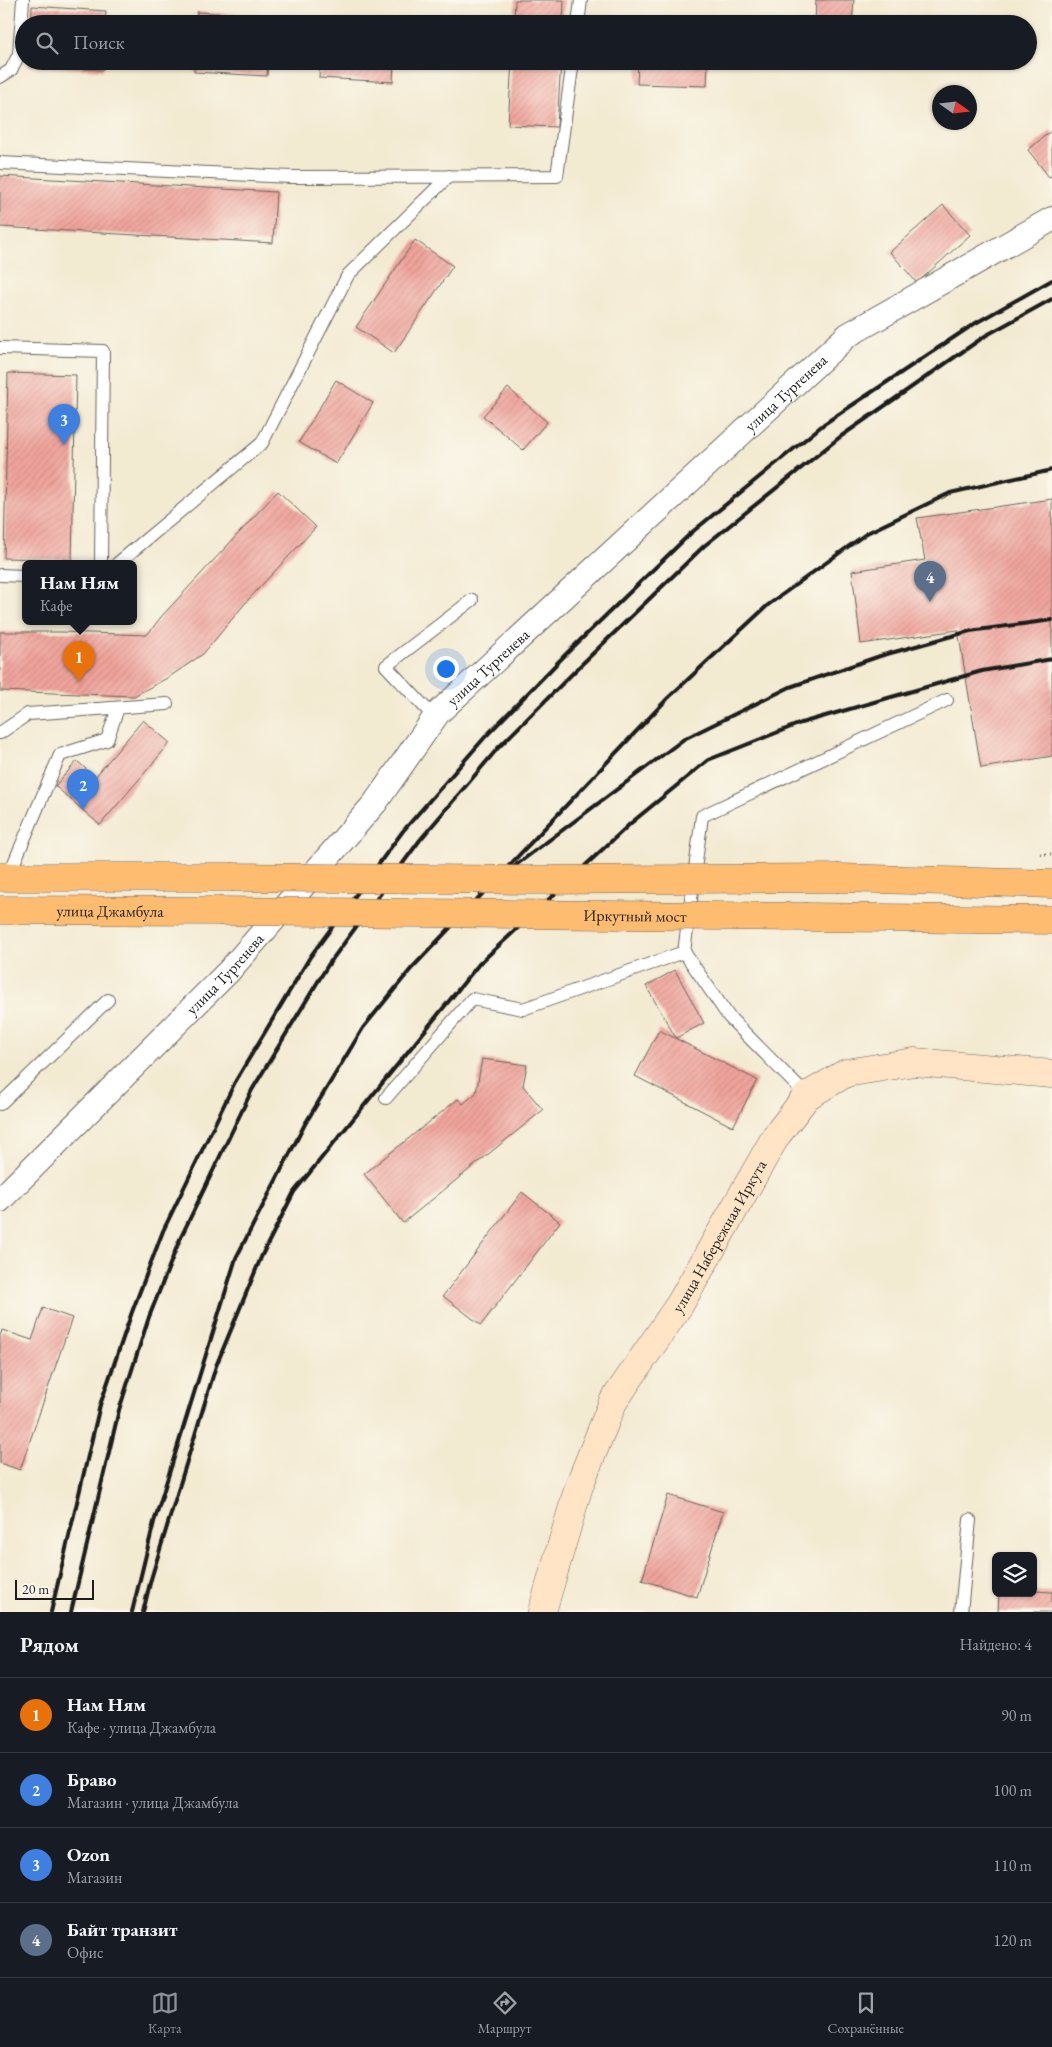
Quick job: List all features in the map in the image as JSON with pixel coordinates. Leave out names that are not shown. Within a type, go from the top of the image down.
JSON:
[{"type":"main road","points":[[4,877],[520,880],[838,878],[1052,884]]},
{"type":"main road","name":"улица Джамбула","points":[[0,910],[219,910]]},
{"type":"main road","name":"Иркутный мост","points":[[219,910],[1052,920]]},
{"type":"main road","name":"улица Набережная Иркута","points":[[542,1612],[579,1486],[613,1402],[680,1304],[776,1136],[807,1096],[846,1073],[914,1062],[1052,1074]]},
{"type":"street","name":"улица Тургенева","points":[[0,1200],[229,971],[375,803],[435,718],[848,335],[1052,220]]},
{"type":"lane","points":[[22,15],[23,0]]},
{"type":"lane","points":[[579,15],[581,0]]},
{"type":"lane","points":[[0,77],[11,70],[15,62]]},
{"type":"lane","points":[[0,163],[291,177],[557,176],[572,70]]},
{"type":"lane","points":[[122,560],[262,443],[348,275],[449,176]]},
{"type":"lane","points":[[0,348],[103,351],[102,560]]},
{"type":"lane","points":[[0,575],[22,576]]},
{"type":"lane","points":[[435,718],[386,666],[472,600]]},
{"type":"lane","points":[[807,1096],[729,1017],[684,952],[702,816],[947,700]]},
{"type":"lane","points":[[0,733],[28,714],[167,704]]},
{"type":"lane","points":[[4,877],[60,754],[107,740],[118,708]]},
{"type":"lane","points":[[386,1098],[472,999],[523,1009],[684,952]]},
{"type":"lane","points":[[0,1104],[108,1000]]},
{"type":"lane","points":[[962,1612],[970,1520]]},
{"type":"building","points":[[515,0],[564,0],[563,15],[514,15]]},
{"type":"building","points":[[816,0],[854,0],[853,15],[815,15]]},
{"type":"building","points":[[32,6],[106,11],[106,15],[32,15]]},
{"type":"building","points":[[197,12],[252,15],[197,15]]},
{"type":"building","points":[[194,70],[267,70],[267,76],[194,72]]},
{"type":"building","points":[[319,70],[394,70],[393,82],[319,78]]},
{"type":"building","points":[[511,70],[560,70],[557,127],[508,125]]},
{"type":"building","points":[[638,70],[708,70],[707,86],[637,84]]},
{"type":"building","points":[[1052,130],[1052,175],[1049,177],[1028,150]]},
{"type":"building","points":[[0,176],[276,192],[273,243],[0,227]]},
{"type":"building","points":[[943,205],[970,235],[917,283],[890,252]]},
{"type":"building","points":[[415,240],[453,266],[394,353],[356,327]]},
{"type":"building","points":[[8,373],[76,375],[72,560],[4,558]]},
{"type":"building","points":[[336,380],[373,403],[336,464],[299,442]]},
{"type":"building","points":[[508,388],[547,422],[523,450],[483,416]]},
{"type":"building","points":[[278,491],[316,527],[248,600],[203,654],[169,677],[134,696],[0,691],[0,632],[147,635],[161,617]]},
{"type":"building","points":[[1052,499],[1052,756],[981,768],[958,630],[861,644],[852,571],[925,560],[917,518]]},
{"type":"building","points":[[143,720],[170,743],[100,825],[55,786],[77,761],[95,777]]},
{"type":"building","points":[[675,970],[704,1023],[676,1038],[646,986]]},
{"type":"building","points":[[659,1030],[757,1080],[733,1127],[635,1076]]},
{"type":"building","points":[[482,1059],[527,1065],[523,1086],[543,1110],[403,1223],[364,1174],[458,1099],[463,1104],[476,1093]]},
{"type":"building","points":[[522,1192],[560,1222],[481,1325],[443,1296]]},
{"type":"building","points":[[43,1308],[72,1318],[20,1470],[0,1463],[0,1336],[2,1330],[32,1340]]},
{"type":"building","points":[[668,1495],[723,1512],[697,1597],[642,1580]]},
{"type":"building","points":[[1037,1591],[1052,1592],[1052,1612],[998,1612],[999,1597],[1037,1597]]},
{"type":"railway","points":[[51,1612],[100,1405],[132,1312],[163,1231],[235,1082],[310,957],[403,831],[486,736],[568,652],[691,533],[824,424],[974,324],[1052,280]]},
{"type":"railway","points":[[71,1612],[119,1410],[149,1317],[180,1239],[252,1090],[328,965],[420,840],[498,748],[704,546],[840,437],[985,336],[1052,299]]},
{"type":"railway","points":[[132,1612],[154,1522],[236,1258],[305,1124],[363,1028],[411,969],[668,698],[768,605],[867,533],[950,493],[1052,470]]},
{"type":"railway","points":[[512,868],[684,739],[790,687],[880,656],[970,631],[1052,620]]},
{"type":"railway","points":[[143,1612],[151,1579],[216,1366],[262,1255],[294,1192],[479,964],[631,823],[708,760],[801,723],[982,671],[1052,659]]},
{"type":"place","name":"Ozon","points":[[64,445]]},
{"type":"place","name":"Байт транзит","points":[[930,602]]},
{"type":"place","name":"Нам Ням","points":[[79,682]]},
{"type":"place","name":"Браво","points":[[83,810]]}]
